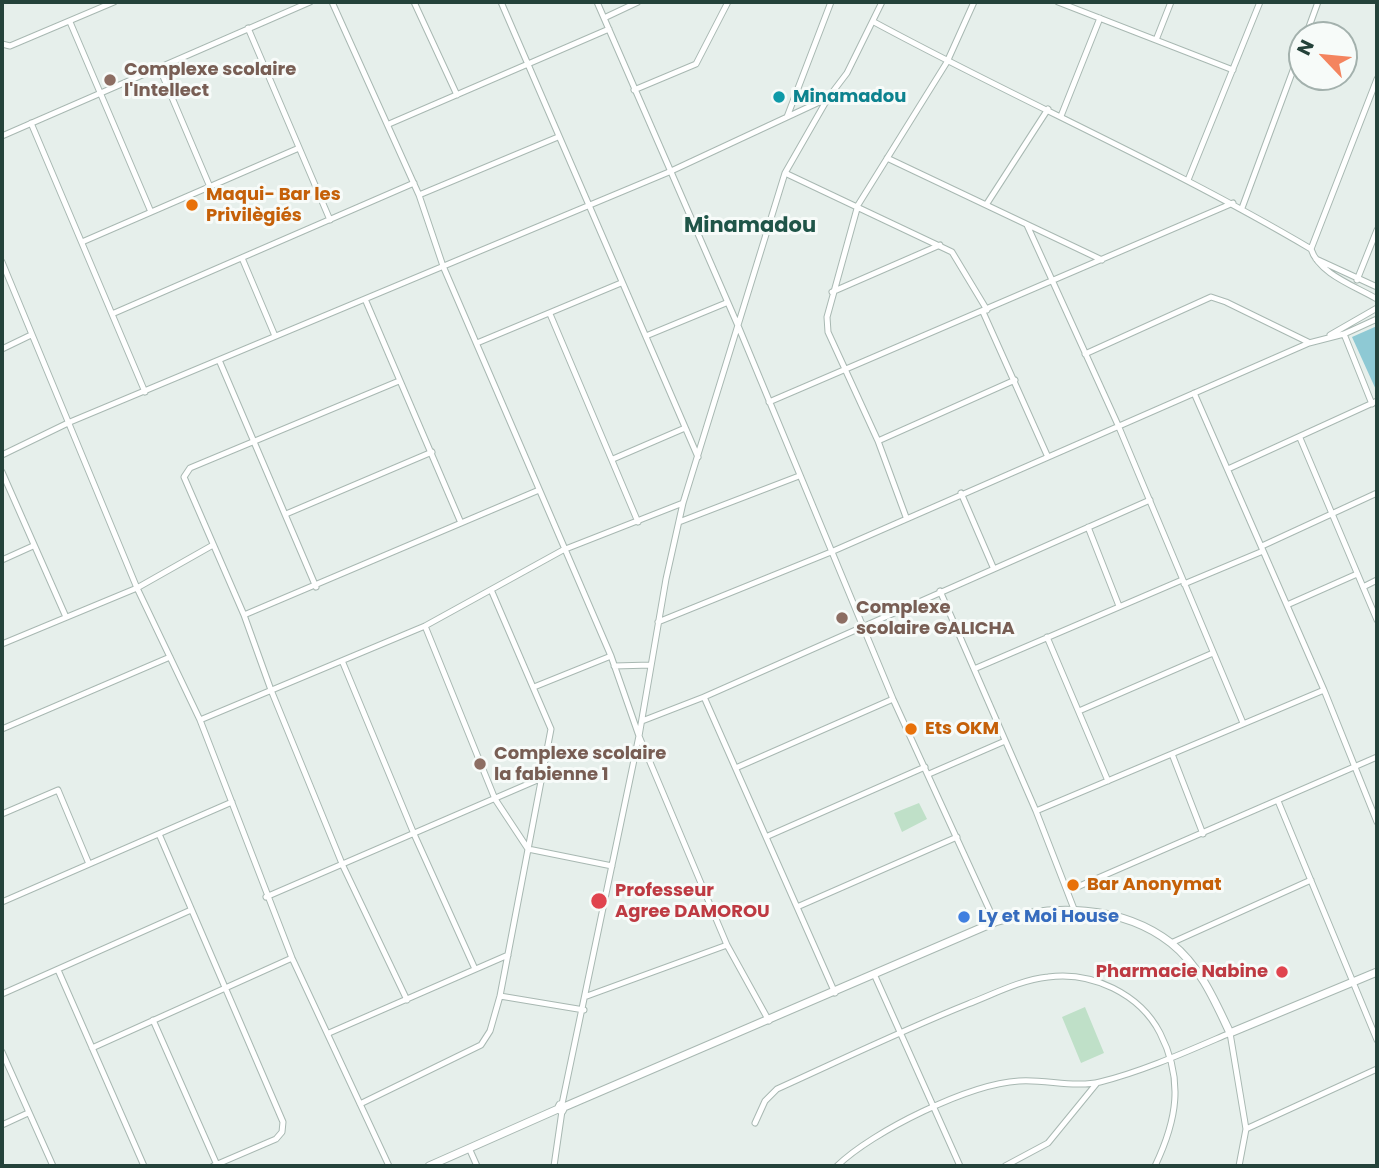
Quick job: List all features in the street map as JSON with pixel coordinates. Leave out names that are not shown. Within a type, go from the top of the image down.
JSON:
[{"type":"street","points":[[2,44],[10,46],[114,2]]},
{"type":"street","points":[[2,136],[310,2]]},
{"type":"street","points":[[332,2],[414,183],[443,267],[611,656],[639,736],[727,945],[769,1021]]},
{"type":"street","points":[[414,2],[457,94]]},
{"type":"street","points":[[501,2],[586,204],[698,457]]},
{"type":"street","points":[[597,2],[739,328],[861,626],[995,922]]},
{"type":"street","points":[[604,18],[638,2]]},
{"type":"street","points":[[634,90],[696,64],[727,2]]},
{"type":"street","points":[[787,118],[831,2]]},
{"type":"street","points":[[554,1166],[561,1108],[587,996],[683,503],[785,173],[828,98],[847,73],[882,2]]},
{"type":"street","points":[[906,517],[878,441],[826,324],[832,292],[858,205],[947,62],[974,2]]},
{"type":"street","points":[[1058,2],[1233,70]]},
{"type":"street","points":[[1156,40],[1171,2]]},
{"type":"street","points":[[1188,180],[1260,2]]},
{"type":"street","points":[[1311,21],[1318,2]]},
{"type":"street","points":[[1061,116],[1100,18]]},
{"type":"street","points":[[70,22],[151,212]]},
{"type":"street","points":[[874,22],[947,62],[1048,109],[1233,203],[1311,249]]},
{"type":"street","points":[[248,28],[330,220]]},
{"type":"street","points":[[389,124],[609,29]]},
{"type":"street","points":[[159,67],[210,187]]},
{"type":"street","points":[[1242,208],[1288,84]]},
{"type":"street","points":[[1377,85],[1311,249],[1313,258],[1324,269],[1377,299]]},
{"type":"street","points":[[2,455],[70,422],[443,267],[586,204],[669,172],[828,98]]},
{"type":"street","points":[[986,205],[1048,109]]},
{"type":"street","points":[[31,123],[145,392]]},
{"type":"street","points":[[419,195],[558,137]]},
{"type":"street","points":[[82,243],[299,148]]},
{"type":"street","points":[[887,158],[1103,261]]},
{"type":"street","points":[[785,173],[940,245],[961,262],[1048,456]]},
{"type":"street","points":[[112,314],[414,183]]},
{"type":"street","points":[[769,402],[1233,203]]},
{"type":"street","points":[[1027,225],[1118,425],[1243,723]]},
{"type":"street","points":[[1354,286],[1377,230]]},
{"type":"street","points":[[832,292],[940,245]]},
{"type":"street","points":[[242,258],[275,336]]},
{"type":"street","points":[[1313,258],[1377,287]]},
{"type":"street","points":[[2,262],[137,588],[200,720],[292,958],[389,1166]]},
{"type":"street","points":[[477,343],[621,283]]},
{"type":"street","points":[[1085,354],[1211,298],[1226,302],[1309,343]]},
{"type":"street","points":[[365,299],[461,523]]},
{"type":"street","points":[[646,336],[726,303]]},
{"type":"street","points":[[1327,337],[1340,326],[1377,308]]},
{"type":"street","points":[[550,314],[638,522]]},
{"type":"street","points":[[658,622],[831,552],[1309,343],[1344,334],[1377,319]]},
{"type":"street","points":[[1228,468],[1300,438],[1375,402],[1344,334]]},
{"type":"street","points":[[2,349],[31,335]]},
{"type":"street","points":[[219,360],[316,587]]},
{"type":"street","points":[[878,441],[1015,380]]},
{"type":"street","points":[[399,381],[254,440],[186,473],[184,482],[244,615],[271,690],[343,866],[407,1000]]},
{"type":"street","points":[[1194,393],[1324,690],[1377,822]]},
{"type":"street","points":[[613,459],[685,428]]},
{"type":"street","points":[[1300,438],[1377,620]]},
{"type":"street","points":[[286,514],[432,453]]},
{"type":"street","points":[[2,472],[66,617]]},
{"type":"street","points":[[679,522],[799,476]]},
{"type":"street","points":[[244,615],[316,587],[539,490]]},
{"type":"street","points":[[961,493],[993,567]]},
{"type":"street","points":[[974,669],[1262,549],[1377,493]]},
{"type":"street","points":[[642,720],[704,697],[993,567],[1150,500]]},
{"type":"street","points":[[200,720],[343,663],[492,592],[563,550],[683,503]]},
{"type":"street","points":[[1088,527],[1119,607]]},
{"type":"street","points":[[2,644],[137,588],[213,545]]},
{"type":"street","points":[[2,560],[33,546]]},
{"type":"street","points":[[1287,604],[1357,574]]},
{"type":"street","points":[[1363,587],[1377,580]]},
{"type":"street","points":[[940,591],[1036,811],[1074,909]]},
{"type":"street","points":[[360,1104],[481,1045],[491,1031],[551,729],[492,592]]},
{"type":"street","points":[[425,626],[495,799],[528,849],[612,866]]},
{"type":"street","points":[[1047,637],[1108,781]]},
{"type":"street","points":[[1079,711],[1213,653]]},
{"type":"street","points":[[534,687],[611,656]]},
{"type":"street","points":[[2,729],[170,657]]},
{"type":"street","points":[[343,663],[414,834],[475,969]]},
{"type":"street","points":[[614,666],[651,664]]},
{"type":"street","points":[[1036,811],[1324,690]]},
{"type":"street","points":[[704,697],[738,766],[835,993]]},
{"type":"street","points":[[738,766],[893,699]]},
{"type":"street","points":[[929,774],[1005,741]]},
{"type":"street","points":[[1172,754],[1203,834]]},
{"type":"street","points":[[1068,891],[1377,757]]},
{"type":"street","points":[[768,836],[925,767]]},
{"type":"street","points":[[267,897],[542,778]]},
{"type":"street","points":[[2,814],[58,790],[89,864]]},
{"type":"street","points":[[1278,801],[1377,1040]]},
{"type":"street","points":[[2,902],[232,802]]},
{"type":"street","points":[[153,1020],[215,1166],[276,1139],[283,1128],[159,834]]},
{"type":"street","points":[[797,907],[957,837]]},
{"type":"street","points":[[1171,943],[1311,880]]},
{"type":"street","points":[[429,1166],[995,922],[1032,911],[1074,909],[1134,923],[1171,943],[1205,983],[1230,1033],[1246,1129],[1239,1166]]},
{"type":"street","points":[[2,994],[191,910]]},
{"type":"street","points":[[587,996],[727,945]]},
{"type":"street","points":[[329,1033],[508,955]]},
{"type":"street","points":[[92,1048],[292,958]]},
{"type":"street","points":[[58,970],[144,1166]]},
{"type":"street","points":[[837,1166],[880,1135],[933,1106],[1008,1082],[1097,1083],[1172,1057],[1354,984],[1377,972]]},
{"type":"street","points":[[874,974],[960,1166]]},
{"type":"street","points":[[755,1123],[765,1101],[778,1090],[901,1031],[1018,984],[1068,976],[1095,980],[1122,992],[1156,1025],[1172,1057],[1175,1099],[1164,1149],[1155,1166]]},
{"type":"street","points":[[500,996],[584,1010]]},
{"type":"street","points":[[2,1052],[52,1166]]},
{"type":"street","points":[[1246,1129],[1377,1069]]},
{"type":"street","points":[[1005,1166],[1048,1143],[1097,1083]]},
{"type":"street","points":[[2,1125],[28,1113]]},
{"type":"street","points":[[470,1148],[477,1166]]},
{"type":"green space","points":[[919,803],[927,819],[902,832],[894,813]]},
{"type":"green space","points":[[1085,1007],[1104,1053],[1081,1063],[1062,1017]]},
{"type":"water","points":[[1377,326],[1377,392],[1352,337]]},
{"type":"place","name":"Complexe scolaire l'Intellect","points":[[110,80]]},
{"type":"place","name":"Minamadou","points":[[779,97]]},
{"type":"place","name":"Maqui- Bar les Privilègiés","points":[[192,205]]},
{"type":"place","name":"Complexe scolaire GALICHA","points":[[842,618]]},
{"type":"place","name":"Ets OKM","points":[[911,729]]},
{"type":"place","name":"Complexe scolaire la fabienne 1","points":[[480,764]]},
{"type":"place","name":"Bar Anonymat","points":[[1073,885]]},
{"type":"place","name":"Professeur Agree DAMOROU","points":[[599,901]]},
{"type":"place","name":"Ly et Moi House","points":[[964,917]]},
{"type":"place","name":"Pharmacie Nabine","points":[[1282,972]]},
{"type":"district","name":"Minamadou","points":[[750,227]]}]
